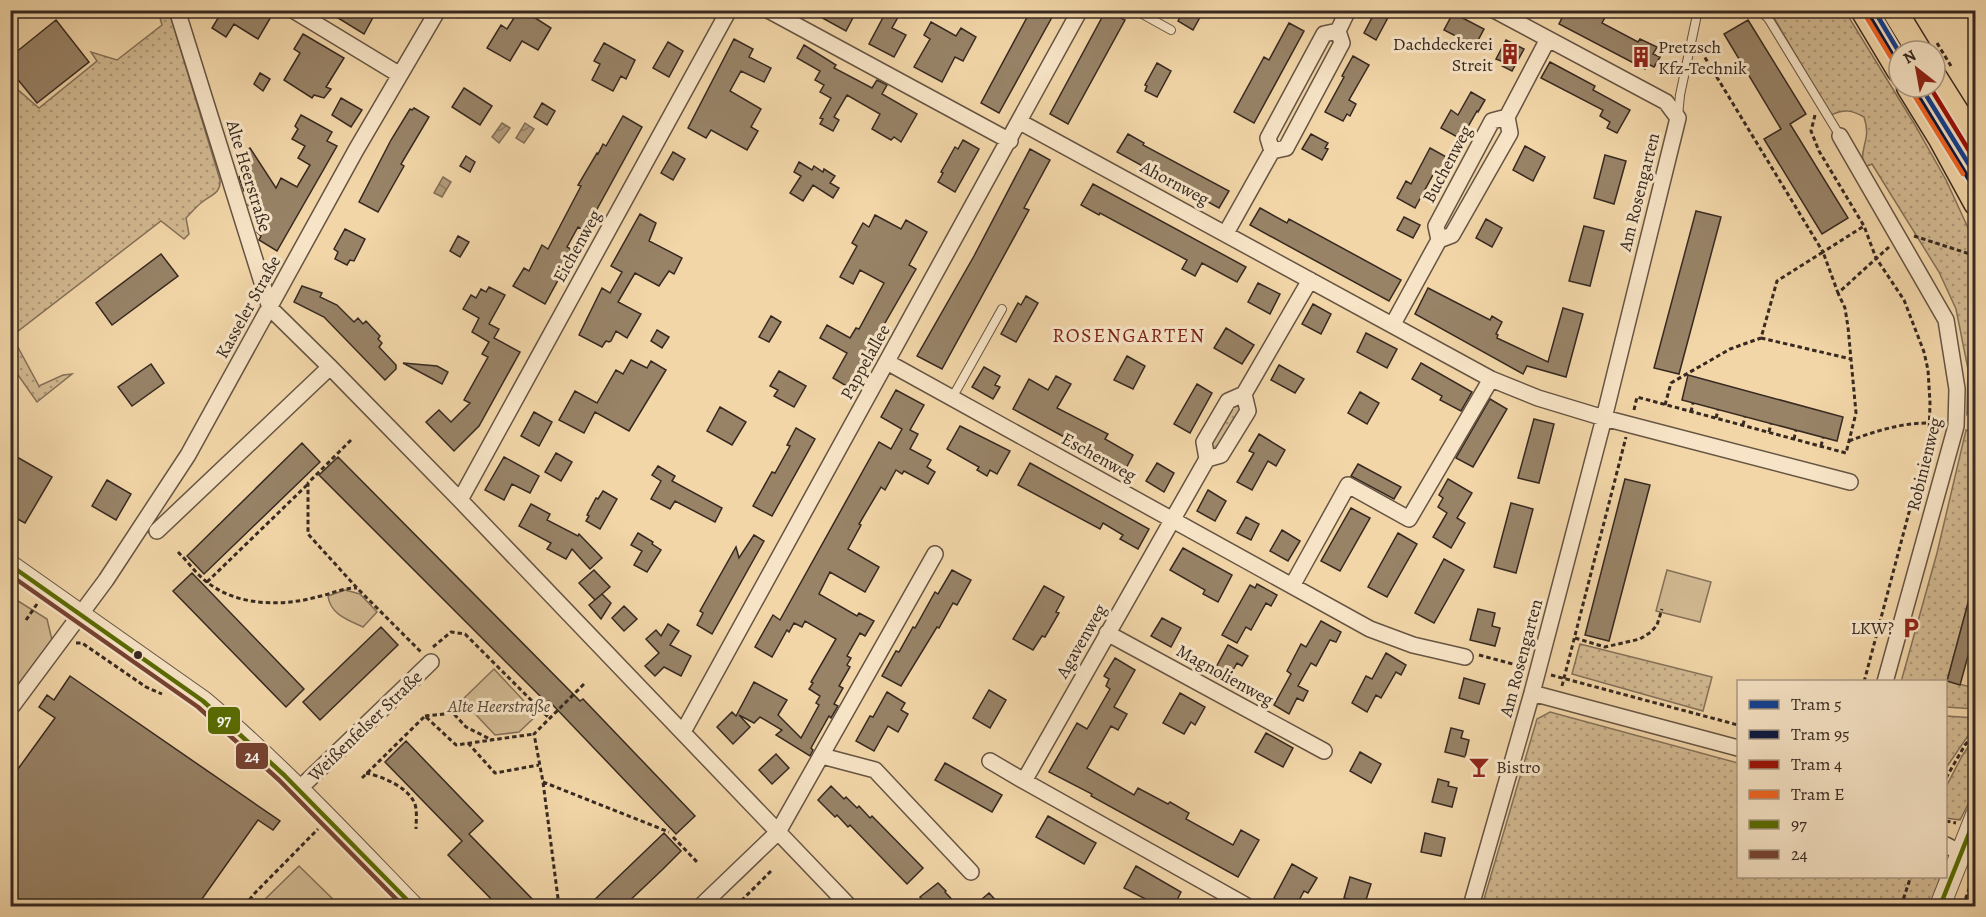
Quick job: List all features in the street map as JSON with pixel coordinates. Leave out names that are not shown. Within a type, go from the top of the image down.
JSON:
[{"type":"main road","points":[[1863,10],[1887,50]]},
{"type":"main road","points":[[1894,10],[1921,39]]},
{"type":"main road","points":[[1947,80],[1976,143]]},
{"type":"main road","points":[[1917,99],[1976,203]]},
{"type":"street","name":"Alte Heerstraße","points":[[177,10],[270,308],[460,500],[849,906]]},
{"type":"street","points":[[293,10],[400,75]]},
{"type":"street","name":"Kasseler Straße","points":[[10,709],[106,580],[188,454],[350,160],[438,10]]},
{"type":"street","name":"Eichenweg","points":[[460,500],[729,10]]},
{"type":"street","name":"Pappelallee","points":[[682,732],[1010,141],[1080,10]]},
{"type":"street","points":[[1227,232],[1272,151],[1286,148],[1342,43],[1338,31],[1348,10]]},
{"type":"street","points":[[1494,10],[1666,102],[1678,118]]},
{"type":"street","points":[[775,12],[1010,141]]},
{"type":"street","name":"Buchenweg","points":[[1393,324],[1439,240],[1452,235],[1510,133],[1507,117],[1548,39]]},
{"type":"street","name":"Buchenweg","points":[[1439,240],[1436,226],[1492,121],[1507,117]]},
{"type":"street","name":"Am Rosengarten","points":[[1471,906],[1538,671],[1604,418],[1678,118]]},
{"type":"street","name":"Ahornweg","points":[[1020,122],[1227,232],[1491,379],[1538,398],[1604,418]]},
{"type":"street","name":"Robinienweg","points":[[1840,136],[1898,233],[1946,320],[1958,389],[1956,426],[1885,680]]},
{"type":"street","points":[[1173,520],[1207,459],[1204,442],[1228,401],[1244,394],[1310,280]]},
{"type":"street","name":"Eschenweg","points":[[887,362],[1370,629],[1413,645],[1465,657]]},
{"type":"street","points":[[157,531],[330,367]]},
{"type":"street","points":[[1292,586],[1348,485],[1409,519],[1491,379]]},
{"type":"street","points":[[1207,459],[1221,455],[1248,411],[1244,394]]},
{"type":"street","points":[[1604,418],[1850,482]]},
{"type":"street","name":"Agavenweg","points":[[1024,781],[1173,520]]},
{"type":"street","points":[[701,906],[778,832],[935,554]]},
{"type":"street","name":"Weißenfelser Straße","points":[[10,565],[203,700],[247,738],[299,789],[413,906]]},
{"type":"street","name":"Magnolienweg","points":[[1107,633],[1324,751]]},
{"type":"street","name":"Weißenfelser Straße","points":[[299,789],[428,659]]},
{"type":"street","points":[[1532,693],[1737,748]]},
{"type":"street","points":[[822,756],[875,770],[971,872]]},
{"type":"street","points":[[990,760],[1247,906]]},
{"type":"street","points":[[1947,878],[1953,849],[1976,815]]},
{"type":"street","points":[[1941,906],[1947,878]]},
{"type":"lane","points":[[1136,10],[1172,30]]},
{"type":"lane","name":"Am Rosengarten","points":[[1678,118],[1680,95],[1698,10]]},
{"type":"lane","points":[[1759,10],[1768,18],[1840,136]]},
{"type":"lane","points":[[952,398],[1002,309]]},
{"type":"path","points":[[1559,699],[1637,397],[1846,453],[1856,413],[1845,308],[1823,252],[1693,38]]},
{"type":"path","points":[[1818,98],[1811,131],[1819,151],[1864,226],[1876,258],[1904,300],[1924,352],[1928,370],[1929,437],[1864,680]]},
{"type":"path","points":[[1761,338],[1777,281],[1864,226]]},
{"type":"path","points":[[1838,293],[1876,258],[1898,233],[1976,256]]},
{"type":"path","points":[[1665,405],[1671,383],[1730,349],[1761,338],[1851,359]]},
{"type":"path","points":[[1691,412],[1694,403]]},
{"type":"path","points":[[1716,418],[1718,410]]},
{"type":"path","points":[[1743,425],[1745,417]]},
{"type":"path","points":[[1849,441],[1898,426],[1929,423]]},
{"type":"path","points":[[1769,432],[1771,424]]},
{"type":"path","points":[[1794,439],[1796,430]]},
{"type":"path","points":[[1821,446],[1823,438]]},
{"type":"path","points":[[207,582],[351,440]]},
{"type":"path","points":[[308,484],[309,534],[357,588],[428,659],[451,632],[465,634],[549,718]]},
{"type":"path","points":[[178,552],[212,587],[246,600],[290,602],[317,597],[345,588],[357,588]]},
{"type":"path","points":[[26,620],[39,602]]},
{"type":"path","points":[[1575,638],[1605,647],[1640,639],[1651,632],[1662,609]]},
{"type":"path","points":[[74,643],[82,643],[146,687],[170,698]]},
{"type":"path","points":[[1465,657],[1469,652],[1737,725]]},
{"type":"path","points":[[425,716],[456,745],[534,734],[585,683]]},
{"type":"path","points":[[362,778],[425,716],[453,713],[466,727],[492,740]]},
{"type":"path","points":[[1947,776],[1965,745],[1976,732]]},
{"type":"path","points":[[534,734],[543,782],[559,906]]},
{"type":"path","points":[[468,743],[495,773],[539,765]]},
{"type":"path","points":[[366,773],[381,776],[406,792],[413,800],[416,829]]},
{"type":"path","points":[[543,782],[669,832]]},
{"type":"path","points":[[311,823],[319,828]]},
{"type":"path","points":[[245,906],[253,895],[313,835]]},
{"type":"path","points":[[673,837],[697,862]]},
{"type":"path","points":[[1963,906],[1976,869]]},
{"type":"path","points":[[736,906],[771,872]]},
{"type":"path","points":[[1901,906],[1910,878]]},
{"type":"path","points":[[795,906],[800,901]]},
{"type":"green space","points":[[158,11],[169,11],[220,185],[214,194],[186,218],[189,234],[184,239],[161,221],[17,332],[14,340],[39,386],[63,375],[72,374],[37,402],[11,365],[10,83],[39,108],[97,61],[91,52],[117,60],[162,25]]},
{"type":"green space","points":[[1770,11],[1845,11],[1887,79],[1887,99],[1899,99],[1946,180],[1975,243],[1976,402],[1967,414],[1968,369],[1956,309],[1939,272],[1872,164],[1863,168],[1862,160],[1867,132],[1864,117],[1848,111],[1831,115]]},
{"type":"green space","points":[[1237,403],[1241,409],[1215,451],[1210,448],[1210,443],[1233,405]]},
{"type":"green space","points":[[1966,430],[1975,433],[1975,597],[1970,596],[1947,681],[1902,680],[1937,553]]},
{"type":"green space","points":[[1667,570],[1711,582],[1700,622],[1656,611]]},
{"type":"green space","points":[[345,590],[360,594],[377,612],[363,627],[341,616],[329,602],[328,596]]},
{"type":"green space","points":[[10,596],[47,619],[53,644],[10,700]]},
{"type":"green space","points":[[1580,644],[1712,677],[1703,711],[1572,674]]},
{"type":"green space","name":"Alte Heerstraße","points":[[494,669],[537,715],[519,732],[495,735],[462,700]]},
{"type":"green space","points":[[1947,681],[1975,688],[1975,709],[1947,707]]},
{"type":"green space","points":[[1550,712],[1737,763],[1737,878],[1940,878],[1933,906],[1482,906],[1537,719]]},
{"type":"green space","points":[[1947,716],[1975,718],[1976,724],[1947,767]]},
{"type":"green space","points":[[1975,737],[1975,791],[1960,820],[1947,818],[1947,785]]},
{"type":"green space","points":[[299,866],[340,906],[258,906]]},
{"type":"water","points":[[502,123],[510,128],[499,143],[492,137]]},
{"type":"water","points":[[525,123],[534,129],[524,143],[516,138]]},
{"type":"water","points":[[443,177],[451,182],[442,197],[434,193]]},
{"type":"building","points":[[223,10],[275,10],[258,39],[234,24],[226,37],[212,28]]},
{"type":"building","points":[[325,10],[377,10],[364,34]]},
{"type":"building","points":[[519,10],[523,10],[551,28],[538,50],[522,41],[510,61],[487,48],[501,25],[507,29]]},
{"type":"building","points":[[808,10],[857,10],[846,31]]},
{"type":"building","points":[[887,10],[902,10],[892,28],[906,35],[894,57],[869,44]]},
{"type":"building","points":[[1031,10],[1056,10],[999,113],[981,103]]},
{"type":"building","points":[[1106,10],[1125,20],[1068,124],[1050,114]]},
{"type":"building","points":[[1184,10],[1204,10],[1193,30],[1178,21]]},
{"type":"building","points":[[1376,10],[1392,10],[1376,40],[1364,33]]},
{"type":"building","points":[[1566,10],[1580,17],[1584,10],[1609,10],[1602,23],[1638,42],[1640,39],[1657,47],[1653,54],[1660,57],[1654,67],[1648,64],[1645,69],[1559,24]]},
{"type":"building","points":[[1453,13],[1484,29],[1475,46],[1444,30]]},
{"type":"building","points":[[56,20],[89,62],[37,103],[10,70],[10,57]]},
{"type":"building","points":[[1748,20],[1806,114],[1790,124],[1848,218],[1822,234],[1764,139],[1781,129],[1724,34]]},
{"type":"building","points":[[931,22],[956,36],[961,28],[976,37],[963,61],[955,57],[942,82],[914,67],[930,39],[924,35]]},
{"type":"building","points":[[1289,23],[1304,31],[1254,123],[1234,112],[1264,57],[1269,60]]},
{"type":"building","points":[[303,34],[344,58],[326,87],[331,89],[324,98],[314,95],[312,98],[284,80],[300,53],[294,49]]},
{"type":"building","points":[[734,39],[753,49],[749,57],[771,68],[764,82],[741,71],[730,91],[761,109],[751,127],[758,131],[747,150],[711,130],[706,138],[688,128]]},
{"type":"building","name":"Dachdeckerei Streit","points":[[1506,40],[1524,49],[1512,71],[1502,66],[1504,62],[1496,59]]},
{"type":"building","points":[[668,42],[683,51],[669,77],[653,68]]},
{"type":"building","points":[[604,43],[635,60],[626,79],[621,76],[613,91],[592,80],[600,64],[594,61]]},
{"type":"building","points":[[804,45],[836,65],[834,68],[872,88],[877,80],[887,85],[882,94],[917,114],[901,142],[894,137],[891,140],[872,129],[880,114],[847,95],[834,117],[839,120],[833,131],[820,124],[823,119],[820,118],[831,98],[820,92],[824,85],[815,80],[820,71],[797,58]]},
{"type":"building","points":[[1353,56],[1369,65],[1349,100],[1356,104],[1350,116],[1347,114],[1343,121],[1325,112]]},
{"type":"building","points":[[1550,62],[1595,86],[1593,90],[1630,110],[1617,133],[1607,128],[1610,122],[1600,116],[1603,110],[1541,78]]},
{"type":"building","points":[[1157,63],[1171,71],[1157,97],[1145,91],[1147,86],[1145,85]]},
{"type":"building","points":[[260,73],[270,79],[263,91],[254,84]]},
{"type":"building","points":[[464,88],[492,106],[480,125],[452,107]]},
{"type":"building","points":[[1471,92],[1485,100],[1461,139],[1441,128],[1451,110],[1458,115]]},
{"type":"building","points":[[341,98],[362,110],[351,127],[332,115]]},
{"type":"building","points":[[542,103],[555,111],[547,125],[534,117]]},
{"type":"building","points":[[414,108],[429,117],[401,164],[404,166],[378,212],[359,202],[391,140],[410,109]]},
{"type":"building","points":[[301,115],[332,132],[327,141],[337,146],[277,251],[259,240],[261,236],[257,232],[266,216],[248,205],[255,191],[244,191],[239,177],[246,172],[236,157],[250,148],[276,188],[281,178],[297,187],[310,165],[298,158],[305,146],[292,139],[298,129],[295,126]]},
{"type":"building","points":[[623,116],[642,127],[585,231],[578,227],[567,247],[574,251],[545,304],[513,286],[524,268],[529,271],[542,245],[548,249],[581,186],[578,185],[603,144],[606,146]]},
{"type":"building","points":[[1128,134],[1144,143],[1143,145],[1229,191],[1219,208],[1117,152]]},
{"type":"building","points":[[1311,134],[1328,143],[1325,148],[1328,149],[1322,160],[1302,149]]},
{"type":"building","points":[[963,140],[979,149],[955,192],[938,182],[955,147],[958,149]]},
{"type":"building","points":[[1525,146],[1545,157],[1533,181],[1513,170]]},
{"type":"building","points":[[1430,148],[1450,159],[1441,176],[1434,173],[1415,208],[1397,198],[1406,181],[1411,184]]},
{"type":"building","points":[[1030,149],[1050,160],[1024,208],[1029,210],[942,369],[917,356],[974,256]]},
{"type":"building","points":[[673,152],[685,159],[673,180],[661,173]]},
{"type":"building","points":[[1605,155],[1626,161],[1614,204],[1594,198]]},
{"type":"building","points":[[466,156],[475,162],[470,172],[460,166]]},
{"type":"building","points":[[799,162],[812,170],[814,166],[835,176],[830,183],[839,188],[833,198],[813,185],[803,201],[790,193],[801,176],[794,172]]},
{"type":"building","points":[[1093,184],[1246,267],[1237,282],[1202,263],[1195,276],[1182,269],[1187,260],[1081,205]]},
{"type":"building","points":[[1260,208],[1287,223],[1289,219],[1401,280],[1389,301],[1250,225]]},
{"type":"building","points":[[1696,211],[1721,217],[1679,374],[1654,368]]},
{"type":"building","points":[[640,214],[656,223],[649,241],[682,258],[674,274],[669,271],[659,286],[635,273],[618,302],[641,314],[627,338],[616,331],[611,341],[606,341],[602,347],[579,335],[602,288],[610,293],[622,272],[611,266]]},
{"type":"building","points":[[875,215],[901,229],[906,220],[927,232],[909,265],[916,269],[848,387],[833,378],[847,353],[820,338],[827,325],[850,338],[856,328],[859,329],[884,283],[860,270],[853,284],[840,277],[857,246],[852,243],[863,223],[869,227]]},
{"type":"building","points":[[1404,217],[1420,225],[1413,238],[1397,230]]},
{"type":"building","points":[[1486,219],[1502,228],[1492,247],[1476,238]]},
{"type":"building","points":[[1584,226],[1604,231],[1590,286],[1569,281]]},
{"type":"building","points":[[345,229],[365,239],[354,261],[350,260],[347,265],[335,259],[338,252],[334,249]]},
{"type":"building","points":[[458,236],[469,242],[460,257],[450,251]]},
{"type":"building","points":[[161,254],[178,276],[112,325],[96,303]]},
{"type":"building","points":[[1258,283],[1280,294],[1270,314],[1248,302]]},
{"type":"building","points":[[302,286],[322,293],[320,297],[337,305],[354,322],[358,318],[363,324],[366,321],[380,336],[378,339],[382,343],[379,347],[396,365],[396,369],[385,380],[324,317],[294,302]]},
{"type":"building","points":[[489,287],[505,295],[489,324],[499,329],[494,338],[520,352],[479,426],[454,451],[426,422],[439,410],[451,422],[470,403],[464,400],[488,357],[482,354],[489,342],[472,332],[479,318],[463,309],[471,295],[476,298],[481,289],[486,292]]},
{"type":"building","points":[[1428,288],[1490,320],[1492,316],[1502,322],[1496,334],[1497,338],[1548,362],[1563,308],[1583,314],[1566,377],[1527,366],[1523,374],[1415,314]]},
{"type":"building","points":[[1026,296],[1038,303],[1016,342],[1001,334],[1018,303],[1021,305]]},
{"type":"building","points":[[1313,304],[1331,314],[1321,334],[1302,324]]},
{"type":"building","points":[[771,316],[781,322],[769,342],[759,337]]},
{"type":"building","points":[[1226,328],[1254,345],[1242,364],[1214,348]]},
{"type":"building","points":[[657,330],[669,337],[662,348],[651,341]]},
{"type":"building","points":[[1366,333],[1397,349],[1387,368],[1357,352]]},
{"type":"building","points":[[1127,356],[1145,366],[1133,389],[1114,380]]},
{"type":"building","points":[[631,360],[647,368],[651,361],[666,370],[629,431],[595,412],[584,433],[559,420],[575,391],[597,403],[616,370],[623,374]]},
{"type":"building","points":[[403,363],[437,366],[448,372],[442,384]]},
{"type":"building","points":[[1421,363],[1472,392],[1461,411],[1440,400],[1442,396],[1412,379]]},
{"type":"building","points":[[151,364],[164,383],[132,406],[118,387]]},
{"type":"building","points":[[1279,365],[1304,379],[1295,393],[1271,380]]},
{"type":"building","points":[[984,367],[1000,376],[995,385],[1000,387],[993,399],[972,387]]},
{"type":"building","points":[[779,371],[806,386],[794,407],[774,396],[778,390],[770,386]]},
{"type":"building","points":[[1688,375],[1843,417],[1837,441],[1682,400]]},
{"type":"building","points":[[1056,376],[1071,384],[1057,408],[1108,434],[1105,439],[1133,455],[1125,470],[1095,456],[1013,409],[1029,379],[1048,390]]},
{"type":"building","points":[[1197,384],[1212,393],[1190,433],[1174,424]]},
{"type":"building","points":[[896,390],[924,405],[910,430],[918,434],[910,449],[931,460],[927,467],[935,472],[928,484],[904,471],[902,474],[896,470],[885,490],[881,487],[859,524],[861,525],[848,549],[879,567],[865,592],[830,572],[819,594],[857,616],[859,613],[874,621],[865,636],[860,633],[847,656],[851,658],[847,665],[850,667],[839,686],[843,688],[834,704],[838,706],[831,718],[829,716],[811,748],[813,750],[810,756],[776,735],[782,730],[760,717],[754,723],[739,715],[750,727],[733,744],[717,727],[732,712],[736,716],[754,682],[787,700],[778,715],[801,738],[819,705],[816,703],[820,696],[809,689],[836,639],[805,621],[802,627],[794,623],[789,632],[787,630],[772,657],[755,647],[773,615],[780,620],[879,442],[891,449],[902,429],[881,417]]},
{"type":"building","points":[[1360,392],[1379,403],[1367,424],[1348,413]]},
{"type":"building","points":[[1490,399],[1507,409],[1473,467],[1456,458]]},
{"type":"building","points":[[720,407],[746,422],[732,445],[707,431]]},
{"type":"building","points":[[534,412],[552,422],[539,446],[521,436]]},
{"type":"building","points":[[1534,419],[1554,424],[1539,483],[1518,478]]},
{"type":"building","points":[[960,426],[1010,451],[997,474],[990,470],[987,476],[977,470],[979,467],[947,449]]},
{"type":"building","points":[[796,428],[815,439],[772,516],[753,506],[790,446],[787,445]]},
{"type":"building","points":[[1259,434],[1285,450],[1276,466],[1268,461],[1252,490],[1237,482],[1254,453],[1249,451]]},
{"type":"building","points":[[302,443],[320,462],[204,574],[187,556]]},
{"type":"building","points":[[10,453],[52,477],[25,523],[10,515]]},
{"type":"building","points":[[556,453],[572,462],[561,481],[545,472]]},
{"type":"building","points":[[338,457],[580,701],[583,699],[695,816],[676,834],[549,701],[547,703],[319,475]]},
{"type":"building","points":[[504,457],[539,476],[530,493],[512,484],[504,500],[485,490]]},
{"type":"building","points":[[1030,463],[1149,529],[1138,549],[1120,539],[1123,535],[1103,523],[1100,529],[1018,485]]},
{"type":"building","points":[[1157,463],[1174,473],[1164,492],[1146,481]]},
{"type":"building","points":[[1358,464],[1401,487],[1394,499],[1351,476]]},
{"type":"building","points":[[658,466],[675,476],[672,481],[722,508],[715,522],[675,501],[670,509],[651,499],[661,481],[652,475]]},
{"type":"building","points":[[1448,479],[1472,493],[1457,518],[1465,523],[1451,548],[1433,537],[1447,513],[1438,507],[1443,498],[1439,495]]},
{"type":"building","points":[[1625,479],[1650,485],[1609,641],[1585,635]]},
{"type":"building","points":[[107,480],[131,494],[116,520],[92,506]]},
{"type":"building","points":[[1208,490],[1226,501],[1215,521],[1197,511]]},
{"type":"building","points":[[603,491],[617,499],[600,529],[586,521],[596,498],[598,499]]},
{"type":"building","points":[[1511,503],[1533,509],[1516,573],[1494,567]]},
{"type":"building","points":[[531,504],[550,514],[547,520],[578,536],[579,534],[602,558],[590,569],[572,549],[566,559],[547,549],[551,543],[519,526]]},
{"type":"building","points":[[1351,508],[1370,518],[1340,571],[1321,561]]},
{"type":"building","points":[[1246,517],[1259,524],[1251,540],[1237,533]]},
{"type":"building","points":[[1282,530],[1300,541],[1288,561],[1270,551]]},
{"type":"building","points":[[638,533],[661,550],[647,572],[634,565],[642,551],[631,545]]},
{"type":"building","points":[[1398,533],[1417,544],[1387,597],[1368,587]]},
{"type":"building","points":[[754,535],[764,541],[712,634],[697,625],[703,613],[700,611],[736,547],[739,558]]},
{"type":"building","points":[[1183,548],[1232,575],[1218,602],[1203,594],[1205,590],[1170,570]]},
{"type":"building","points":[[1444,559],[1464,570],[1434,623],[1415,613]]},
{"type":"building","points":[[594,570],[610,587],[595,600],[579,583]]},
{"type":"building","points":[[952,570],[971,580],[957,605],[953,603],[901,686],[882,676],[896,651],[899,652],[935,592],[938,594]]},
{"type":"building","points":[[192,573],[304,689],[286,707],[173,591]]},
{"type":"building","points":[[1257,584],[1277,595],[1271,606],[1266,603],[1251,630],[1246,627],[1237,643],[1222,635],[1250,585],[1255,588]]},
{"type":"building","points":[[1044,586],[1064,597],[1056,612],[1059,613],[1045,637],[1042,636],[1033,650],[1013,639]]},
{"type":"building","points":[[1972,588],[1976,589],[1976,627],[1960,685],[1947,681]]},
{"type":"building","points":[[602,594],[611,603],[601,619],[589,605]]},
{"type":"building","points":[[624,606],[637,619],[624,631],[612,618]]},
{"type":"building","points":[[1478,609],[1495,613],[1492,626],[1500,628],[1495,646],[1470,640]]},
{"type":"building","points":[[1162,618],[1181,628],[1171,647],[1151,636]]},
{"type":"building","points":[[1321,621],[1341,632],[1336,642],[1330,640],[1316,666],[1311,663],[1298,686],[1308,691],[1303,701],[1297,698],[1289,714],[1274,705],[1291,674],[1287,671],[1301,644],[1306,647]]},
{"type":"building","points":[[668,624],[679,631],[670,645],[691,656],[681,676],[664,667],[655,676],[645,666],[659,653],[646,639],[656,630],[661,636]]},
{"type":"building","points":[[381,627],[398,645],[320,720],[303,702]]},
{"type":"building","points":[[1228,645],[1248,656],[1242,666],[1237,663],[1228,679],[1214,671]]},
{"type":"building","points":[[1386,653],[1406,665],[1401,675],[1396,672],[1381,698],[1376,695],[1367,712],[1352,703],[1366,676],[1372,679]]},
{"type":"building","points":[[1115,658],[1135,670],[1114,707],[1127,714],[1118,730],[1111,726],[1087,768],[1134,795],[1138,788],[1168,804],[1170,802],[1189,813],[1186,819],[1233,845],[1241,830],[1259,840],[1238,877],[1049,772],[1077,723],[1087,729],[1110,689],[1106,686],[1109,679],[1104,676]]},
{"type":"building","points":[[70,676],[280,821],[273,830],[258,820],[197,906],[10,906],[10,780],[55,718],[39,707],[47,695],[54,700]]},
{"type":"building","points":[[1464,678],[1485,684],[1479,704],[1459,698]]},
{"type":"building","points":[[989,690],[1006,700],[990,728],[973,718]]},
{"type":"building","points":[[887,692],[905,703],[901,710],[908,714],[898,732],[888,726],[874,751],[856,741]]},
{"type":"building","points":[[1180,693],[1205,707],[1195,725],[1191,722],[1184,734],[1163,723]]},
{"type":"building","points":[[1451,728],[1463,731],[1461,738],[1469,740],[1465,757],[1445,752]]},
{"type":"building","points":[[1266,733],[1293,748],[1283,767],[1255,752]]},
{"type":"building","points":[[406,741],[483,821],[469,834],[539,906],[498,906],[448,855],[462,841],[385,762]]},
{"type":"building","points":[[1360,752],[1381,764],[1371,783],[1350,771]]},
{"type":"building","points":[[776,754],[789,768],[772,784],[759,770]]},
{"type":"building","points":[[945,763],[1002,795],[992,812],[935,780]]},
{"type":"building","points":[[1438,779],[1449,782],[1448,786],[1457,788],[1452,807],[1432,802]]},
{"type":"building","points":[[831,786],[844,799],[846,797],[857,808],[859,806],[870,818],[872,816],[923,868],[907,884],[850,825],[848,827],[837,815],[835,817],[818,800]]},
{"type":"building","points":[[1048,816],[1096,843],[1084,864],[1036,837]]},
{"type":"building","points":[[664,833],[681,851],[662,870],[624,906],[588,906]]},
{"type":"building","points":[[1425,833],[1445,838],[1441,856],[1421,852]]},
{"type":"building","points":[[1292,864],[1317,878],[1308,893],[1304,891],[1296,906],[1290,906],[1274,898]]},
{"type":"building","points":[[1136,866],[1181,892],[1174,906],[1159,906],[1124,888]]},
{"type":"building","points":[[1350,877],[1371,884],[1365,903],[1344,898]]},
{"type":"building","points":[[938,883],[958,906],[929,906],[920,897]]},
{"type":"building","points":[[989,893],[1001,906],[974,906]]},
{"type":"tram line","name":"5","points":[[1874,10],[1891,39]]},
{"type":"tram line","name":"95","points":[[1868,14],[1887,46]]},
{"type":"tram line","name":"E","points":[[1867,18],[1887,51]]},
{"type":"tram line","name":"E","points":[[1916,99],[1963,174]]},
{"type":"tram line","name":"95","points":[[1920,99],[1970,181]]},
{"type":"tram line","name":"5","points":[[1928,99],[1976,176]]},
{"type":"tram line","name":"4","points":[[1937,99],[1976,162]]},
{"type":"transit line","name":"97","points":[[10,565],[203,701],[284,775],[413,906]]},
{"type":"transit line","name":"24","points":[[10,575],[198,707],[279,780],[403,906]]},
{"type":"transit line","name":"97","points":[[1940,906],[1976,816]]},
{"type":"place","name":"Dachdeckerei Streit","points":[[1510,54]]},
{"type":"place","name":"Pretzsch Kfz-Technik","points":[[1641,57]]},
{"type":"place","name":"LKW?","points":[[1911,628]]},
{"type":"place","name":"Bistro","points":[[1479,767]]},
{"type":"district","name":"ROSENGARTEN","points":[[1129,335]]}]
